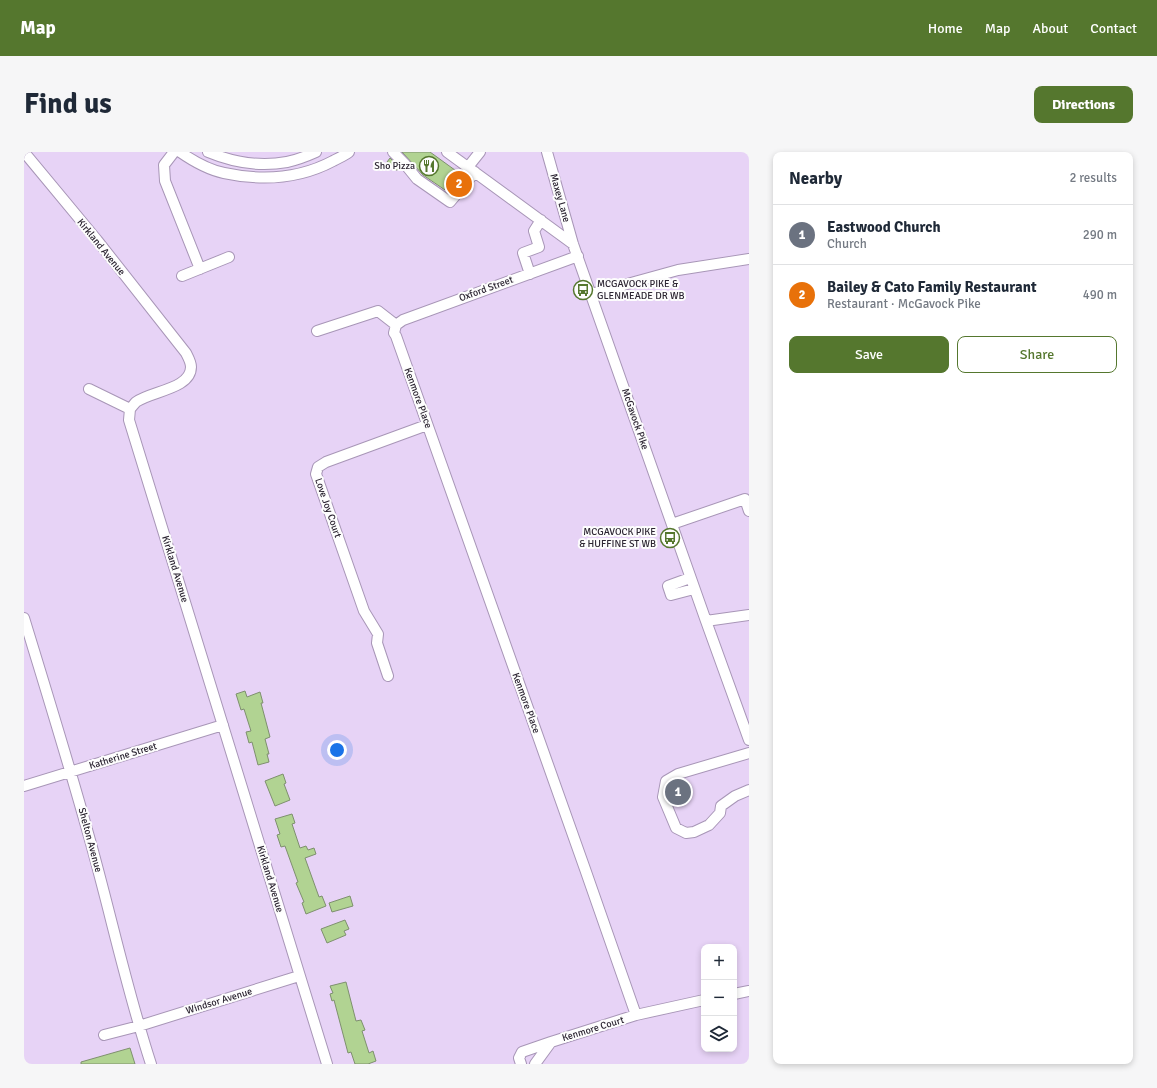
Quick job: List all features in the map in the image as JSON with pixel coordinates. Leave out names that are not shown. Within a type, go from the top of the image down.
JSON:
[{"type":"street","name":"Kirkland Avenue","points":[[24,152],[97,240],[186,353],[191,364],[188,378],[179,384],[137,402],[130,409],[130,420],[327,1064]]},
{"type":"street","points":[[174,152],[164,165],[165,181],[200,269]]},
{"type":"street","points":[[180,152],[202,165],[223,173],[266,178],[290,176],[309,172],[349,152]]},
{"type":"street","points":[[208,152],[244,163],[267,164],[288,162],[316,152]]},
{"type":"street","points":[[393,152],[417,179],[450,202],[472,169],[480,152]]},
{"type":"street","points":[[447,152],[573,244]]},
{"type":"street","name":"Maxey Lane","points":[[547,152],[573,244]]},
{"type":"street","points":[[530,274],[523,253],[539,247],[534,231],[541,220]]},
{"type":"street","name":"McGavock Pike","points":[[573,244],[690,578],[749,740]]},
{"type":"street","name":"Oxford Street","points":[[396,325],[403,320],[578,256]]},
{"type":"street","points":[[182,276],[229,257]]},
{"type":"street","points":[[591,294],[678,270],[749,259]]},
{"type":"street","points":[[317,330],[378,311],[396,325]]},
{"type":"street","name":"Kenmore Place","points":[[396,325],[394,333],[428,425],[636,1015]]},
{"type":"street","points":[[89,389],[130,409]]},
{"type":"street","name":"Love Joy Court","points":[[388,676],[377,643],[378,634],[364,611],[316,474],[318,467],[326,462],[428,425]]},
{"type":"street","points":[[672,524],[745,499],[749,511]]},
{"type":"street","points":[[690,578],[668,586],[671,595],[694,588]]},
{"type":"street","points":[[706,621],[749,615]]},
{"type":"street","name":"Shelton Avenue","points":[[24,618],[88,834],[139,1026],[151,1064]]},
{"type":"street","name":"Katherine Street","points":[[24,786],[223,725]]},
{"type":"street","points":[[749,753],[678,774],[666,781],[663,797],[676,828],[686,833],[694,832],[709,825],[720,813],[721,806],[735,796],[749,790]]},
{"type":"street","name":"Windsor Avenue","points":[[104,1035],[139,1026],[299,976]]},
{"type":"street","points":[[737,993],[749,991]]},
{"type":"street","points":[[636,1015],[701,1001]]},
{"type":"street","name":"Kenmore Court","points":[[521,1064],[519,1058],[522,1052],[636,1015]]},
{"type":"street","name":"Kenmore Court","points":[[535,1064],[551,1042]]},
{"type":"building","points":[[402,152],[430,152],[459,173],[445,190],[423,175]]},
{"type":"building","points":[[390,158],[400,168],[396,170],[387,162]]},
{"type":"building","points":[[245,691],[247,697],[260,692],[263,703],[261,703],[270,737],[265,739],[269,754],[267,754],[269,762],[258,765],[252,742],[249,743],[246,732],[251,731],[244,709],[241,710],[236,694]]},
{"type":"building","points":[[283,774],[286,783],[284,784],[290,800],[275,806],[265,781]]},
{"type":"building","points":[[292,814],[295,823],[292,824],[300,848],[306,846],[308,850],[314,848],[316,854],[305,858],[319,897],[322,896],[326,906],[306,914],[302,903],[304,902],[296,883],[298,882],[285,846],[281,847],[277,835],[280,834],[275,819]]},
{"type":"building","points":[[350,896],[353,906],[332,912],[329,903]]},
{"type":"building","points":[[345,920],[349,929],[344,931],[346,935],[327,943],[321,929]]},
{"type":"building","points":[[346,982],[356,1021],[361,1020],[365,1030],[362,1031],[369,1053],[373,1051],[376,1061],[368,1064],[355,1064],[351,1052],[348,1053],[334,1000],[332,1001],[330,994],[333,993],[330,986]]},
{"type":"building","points":[[130,1048],[135,1064],[81,1064],[81,1062]]},
{"type":"place","name":"Sho Pizza","points":[[429,166]]},
{"type":"place","name":"Bailey & Cato Family Restaurant","points":[[459,184]]},
{"type":"place","name":"MCGAVOCK PIKE & GLENMEADE DR WB","points":[[583,290]]},
{"type":"place","name":"MCGAVOCK PIKE & HUFFINE ST WB","points":[[670,538]]},
{"type":"place","name":"Eastwood Church","points":[[678,792]]}]
